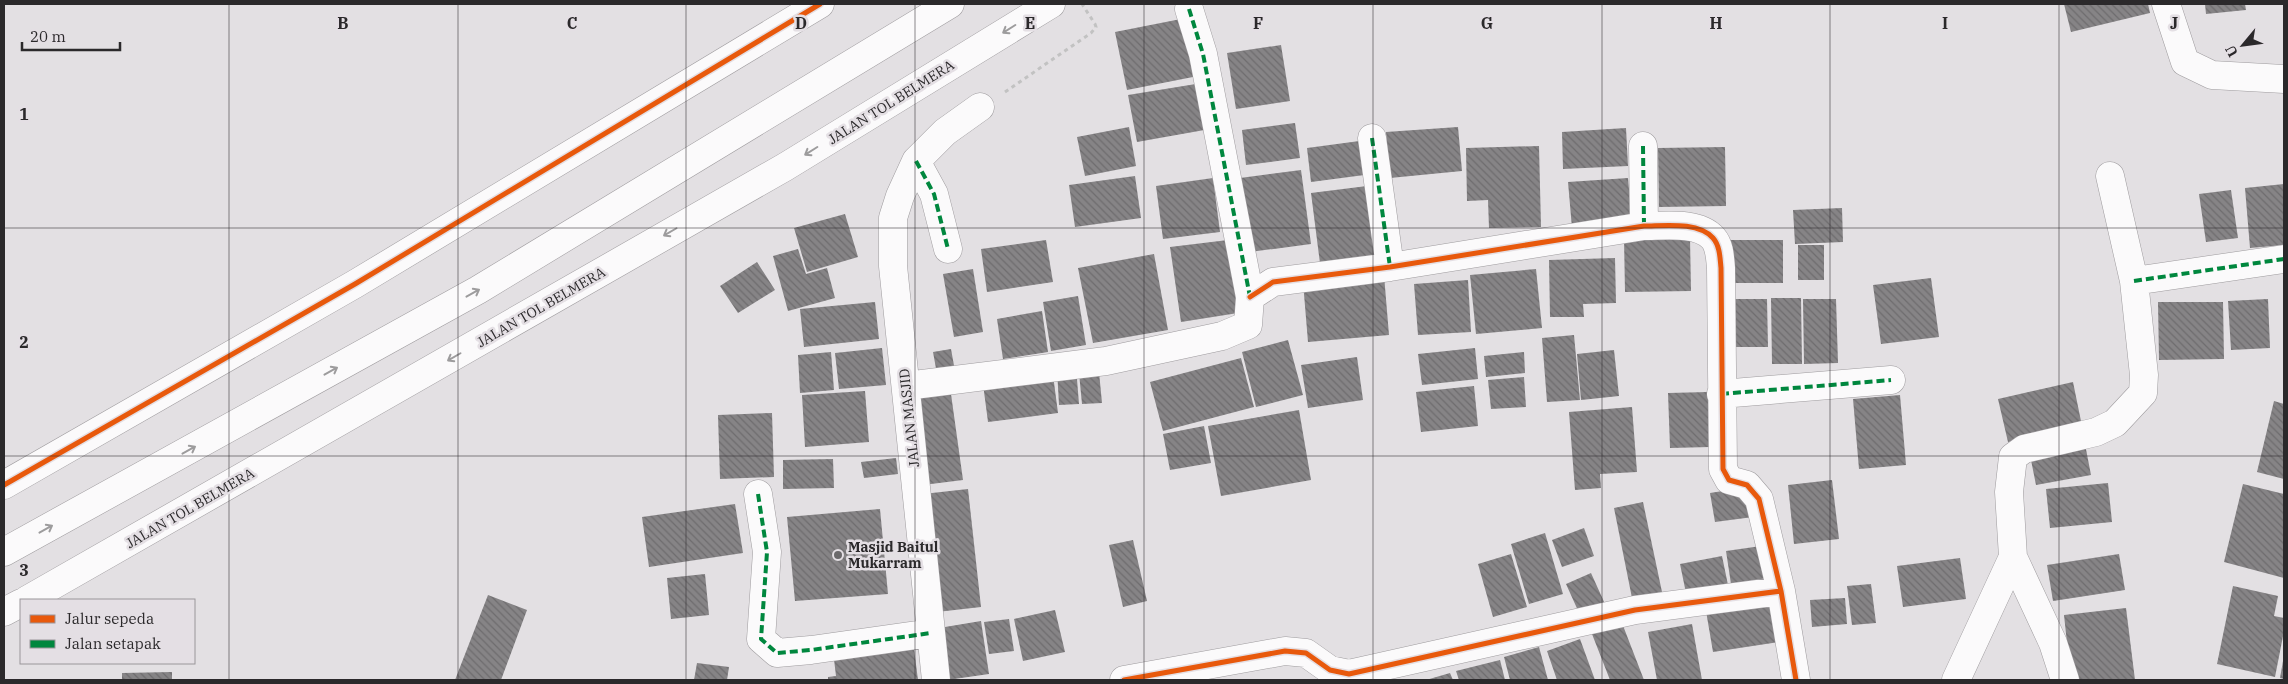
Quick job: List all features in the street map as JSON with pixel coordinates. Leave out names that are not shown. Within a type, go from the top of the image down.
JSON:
[{"type":"main road","points":[[4,485],[355,284],[820,4]]},
{"type":"main road","points":[[4,552],[478,290],[950,4]]},
{"type":"main road","name":"JALAN TOL BELMERA","points":[[29,599],[785,167],[1051,4]]},
{"type":"main road","points":[[2166,4],[2185,62],[2212,75],[2284,79]]},
{"type":"main road","points":[[906,386],[1106,361],[1222,336],[1248,325],[1250,298],[1203,54],[1189,9]]},
{"type":"main road","points":[[948,249],[934,194],[916,161],[945,132],[980,108]]},
{"type":"main road","points":[[1372,138],[1390,267]]},
{"type":"main road","points":[[1643,146],[1644,226]]},
{"type":"main road","name":"JALAN MASJID","points":[[916,161],[900,196],[893,218],[893,266],[936,680]]},
{"type":"main road","points":[[2065,680],[2054,643],[2013,557],[2009,492],[2013,458],[2030,447],[2096,432],[2115,422],[2143,393],[2144,375],[2134,281],[2110,176]]},
{"type":"main road","points":[[1250,298],[1273,282],[1390,267],[1644,226],[1684,226],[1701,230],[1713,238],[1719,250],[1721,268],[1723,470],[1729,480],[1747,485],[1758,499],[1781,591],[1796,680]]},
{"type":"main road","points":[[2134,281],[2284,259]]},
{"type":"main road","points":[[1721,394],[1891,380]]},
{"type":"main road","points":[[758,494],[767,552],[761,639],[777,653],[931,633]]},
{"type":"main road","points":[[1956,680],[2013,557]]},
{"type":"main road","points":[[1124,680],[1285,651],[1306,652],[1330,670],[1350,674],[1635,610],[1781,591]]},
{"type":"main road","points":[[4,612],[20,604]]},
{"type":"path","points":[[980,108],[1091,34],[1096,27],[1082,4]]},
{"type":"building","points":[[2064,4],[2148,4],[2150,13],[2071,32]]},
{"type":"building","points":[[2205,4],[2245,4],[2246,10],[2206,14]]},
{"type":"building","points":[[1186,18],[1198,76],[1127,90],[1115,32]]},
{"type":"building","points":[[1281,45],[1290,101],[1236,109],[1227,53]]},
{"type":"building","points":[[1202,83],[1210,129],[1137,142],[1128,95]]},
{"type":"building","points":[[1295,123],[1300,158],[1246,165],[1242,130]]},
{"type":"building","points":[[1129,127],[1136,166],[1085,176],[1077,137]]},
{"type":"building","points":[[1458,127],[1462,171],[1390,178],[1386,132]]},
{"type":"building","points":[[1626,128],[1628,166],[1563,169],[1562,132]]},
{"type":"building","points":[[1367,140],[1372,174],[1311,182],[1307,148]]},
{"type":"building","points":[[1539,146],[1541,227],[1489,228],[1488,200],[1467,201],[1466,148]]},
{"type":"building","points":[[1725,147],[1726,206],[1659,207],[1658,148]]},
{"type":"building","points":[[1301,170],[1311,244],[1250,252],[1240,178]]},
{"type":"building","points":[[1135,176],[1141,218],[1075,227],[1069,185]]},
{"type":"building","points":[[1213,178],[1220,232],[1163,239],[1156,186]]},
{"type":"building","points":[[1628,178],[1632,224],[1572,228],[1568,182]]},
{"type":"building","points":[[2284,184],[2284,245],[2250,248],[2245,188]]},
{"type":"building","points":[[1375,185],[1386,263],[1321,271],[1311,193]]},
{"type":"building","points":[[2231,190],[2238,238],[2206,242],[2199,194]]},
{"type":"building","points":[[1842,208],[1843,242],[1795,244],[1793,210]]},
{"type":"building","points":[[845,214],[858,257],[807,272],[794,228]]},
{"type":"building","points":[[1624,238],[1690,238],[1691,291],[1625,292]]},
{"type":"building","points":[[1046,240],[1053,282],[987,292],[981,249]]},
{"type":"building","points":[[1228,240],[1238,313],[1181,322],[1170,247]]},
{"type":"building","points":[[1728,240],[1783,240],[1783,283],[1728,283]]},
{"type":"building","points":[[1798,245],[1824,245],[1824,280],[1798,280]]},
{"type":"building","points":[[798,249],[806,274],[827,268],[835,298],[788,311],[773,256]]},
{"type":"building","points":[[1154,254],[1168,330],[1093,343],[1078,268]]},
{"type":"building","points":[[1615,258],[1616,303],[1583,304],[1584,317],[1550,317],[1549,260]]},
{"type":"building","points":[[757,262],[775,290],[738,313],[720,286]]},
{"type":"building","points":[[973,269],[983,332],[954,337],[943,274]]},
{"type":"building","points":[[1536,269],[1542,328],[1476,334],[1470,275]]},
{"type":"building","points":[[1384,275],[1389,335],[1308,342],[1303,282]]},
{"type":"building","points":[[1931,278],[1939,337],[1881,344],[1873,285]]},
{"type":"building","points":[[1468,280],[1471,332],[1418,335],[1414,284]]},
{"type":"building","points":[[1078,296],[1086,345],[1051,351],[1043,302]]},
{"type":"building","points":[[1771,298],[1801,298],[1802,364],[1772,364]]},
{"type":"building","points":[[1732,299],[1767,299],[1768,347],[1732,347]]},
{"type":"building","points":[[1803,299],[1836,299],[1838,363],[1804,364]]},
{"type":"building","points":[[2268,299],[2270,348],[2231,350],[2228,301]]},
{"type":"building","points":[[875,302],[879,339],[804,347],[800,309]]},
{"type":"building","points":[[2158,302],[2223,302],[2224,359],[2159,360]]},
{"type":"building","points":[[1042,311],[1048,352],[1003,359],[997,319]]},
{"type":"building","points":[[1574,335],[1580,400],[1547,402],[1542,338]]},
{"type":"building","points":[[1288,340],[1303,395],[1256,407],[1242,352]]},
{"type":"building","points":[[882,348],[886,385],[839,389],[835,353]]},
{"type":"building","points":[[1475,348],[1478,379],[1422,385],[1418,354]]},
{"type":"building","points":[[951,349],[955,371],[937,374],[933,352]]},
{"type":"building","points":[[1614,350],[1619,396],[1581,400],[1577,354]]},
{"type":"building","points":[[831,352],[834,390],[800,393],[798,355]]},
{"type":"building","points":[[1524,352],[1525,373],[1486,377],[1484,356]]},
{"type":"building","points":[[1357,357],[1363,400],[1308,408],[1301,365]]},
{"type":"building","points":[[1241,358],[1254,407],[1163,431],[1150,382]]},
{"type":"building","points":[[1076,367],[1079,404],[1059,405],[1057,369]]},
{"type":"building","points":[[1099,372],[1102,403],[1082,404],[1079,373]]},
{"type":"building","points":[[1053,375],[1058,413],[988,422],[983,384]]},
{"type":"building","points":[[1524,377],[1526,407],[1491,409],[1488,380]]},
{"type":"building","points":[[2073,382],[2082,426],[2008,442],[1998,399]]},
{"type":"building","points":[[1474,386],[1478,426],[1421,432],[1416,392]]},
{"type":"building","points":[[865,391],[869,442],[805,447],[802,395]]},
{"type":"building","points":[[1708,392],[1710,447],[1670,448],[1668,393]]},
{"type":"building","points":[[951,394],[963,480],[923,485],[911,399]]},
{"type":"building","points":[[1900,395],[1906,465],[1859,469],[1853,399]]},
{"type":"building","points":[[2274,401],[2284,404],[2284,479],[2257,472]]},
{"type":"building","points":[[1632,407],[1637,472],[1600,474],[1601,488],[1575,490],[1569,412]]},
{"type":"building","points":[[1299,410],[1311,480],[1221,496],[1208,426]]},
{"type":"building","points":[[772,413],[774,477],[720,479],[718,415]]},
{"type":"building","points":[[1204,426],[1211,463],[1170,470],[1163,434]]},
{"type":"building","points":[[2084,439],[2091,475],[2036,485],[2029,450]]},
{"type":"building","points":[[896,458],[898,474],[864,478],[861,462]]},
{"type":"building","points":[[833,459],[834,488],[783,489],[783,460]]},
{"type":"building","points":[[1832,480],[1839,539],[1794,544],[1788,485]]},
{"type":"building","points":[[2108,483],[2112,522],[2050,528],[2046,489]]},
{"type":"building","points":[[2243,484],[2284,494],[2284,578],[2224,562]]},
{"type":"building","points":[[1748,487],[1753,517],[1715,522],[1710,493]]},
{"type":"building","points":[[968,489],[981,607],[937,612],[923,494]]},
{"type":"building","points":[[1643,502],[1662,592],[1632,598],[1614,508]]},
{"type":"building","points":[[735,504],[743,553],[649,567],[642,517]]},
{"type":"building","name":"Masjid Baitul Mukarram","points":[[880,509],[888,594],[795,601],[787,517]]},
{"type":"building","points":[[1584,528],[1594,556],[1562,567],[1552,540]]},
{"type":"building","points":[[1545,533],[1563,594],[1529,604],[1511,544]]},
{"type":"building","points":[[1133,540],[1147,601],[1123,607],[1109,545]]},
{"type":"building","points":[[1768,545],[1773,577],[1731,584],[1726,551]]},
{"type":"building","points":[[1511,554],[1527,607],[1493,617],[1478,564]]},
{"type":"building","points":[[2119,554],[2125,590],[2053,601],[2047,565]]},
{"type":"building","points":[[1722,556],[1728,585],[1686,593],[1680,564]]},
{"type":"building","points":[[1960,558],[1966,599],[1903,607],[1897,566]]},
{"type":"building","points":[[1591,573],[1605,604],[1580,615],[1566,584]]},
{"type":"building","points":[[705,574],[709,615],[671,619],[667,578]]},
{"type":"building","points":[[1871,584],[1876,623],[1852,625],[1847,586]]},
{"type":"building","points":[[2233,586],[2278,596],[2274,616],[2284,618],[2284,631],[2275,677],[2217,664]]},
{"type":"building","points":[[488,595],[527,610],[501,680],[455,680]]},
{"type":"building","points":[[1845,598],[1847,624],[1812,627],[1810,600]]},
{"type":"building","points":[[1772,600],[1779,642],[1713,652],[1706,611]]},
{"type":"building","points":[[2126,608],[2135,680],[2071,680],[2064,615]]},
{"type":"building","points":[[1055,610],[1065,652],[1023,661],[1014,619]]},
{"type":"building","points":[[1009,619],[1014,651],[989,654],[984,622]]},
{"type":"building","points":[[981,621],[989,674],[947,680],[939,628]]},
{"type":"building","points":[[1622,623],[1644,680],[1610,680],[1592,634]]},
{"type":"building","points":[[1692,624],[1702,680],[1657,680],[1648,632]]},
{"type":"building","points":[[1580,639],[1595,680],[1557,680],[1547,651]]},
{"type":"building","points":[[913,641],[918,680],[828,680],[828,677],[836,676],[833,651]]},
{"type":"building","points":[[1539,647],[1548,680],[1510,680],[1504,657]]},
{"type":"building","points":[[1500,660],[1505,680],[1459,680],[1456,671]]},
{"type":"building","points":[[2284,662],[2284,679],[2280,678]]},
{"type":"building","points":[[697,663],[729,667],[727,680],[694,680]]},
{"type":"building","points":[[172,672],[172,680],[122,680],[122,673]]},
{"type":"building","points":[[1450,673],[1453,680],[1426,680]]},
{"type":"marked path","points":[[1189,9],[1203,54],[1250,297]]},
{"type":"marked path","points":[[1372,138],[1390,267]]},
{"type":"marked path","points":[[1643,146],[1644,226]]},
{"type":"marked path","points":[[916,161],[934,194],[948,249]]},
{"type":"marked path","points":[[2134,281],[2284,259]]},
{"type":"marked path","points":[[1721,394],[1891,380]]},
{"type":"marked path","points":[[758,494],[767,552],[761,639],[777,653],[931,633]]},
{"type":"cycle path","points":[[4,485],[355,284],[820,4]]},
{"type":"cycle path","points":[[1250,297],[1273,282],[1390,267],[1644,226],[1670,225],[1690,227],[1707,233],[1717,245],[1721,268],[1723,469],[1729,480],[1747,485],[1759,499],[1781,591],[1796,680]]},
{"type":"cycle path","points":[[1124,680],[1285,651],[1306,653],[1330,670],[1349,674],[1635,610],[1781,591]]},
{"type":"place","name":"Masjid Baitul Mukarram","points":[[838,555]]}]
